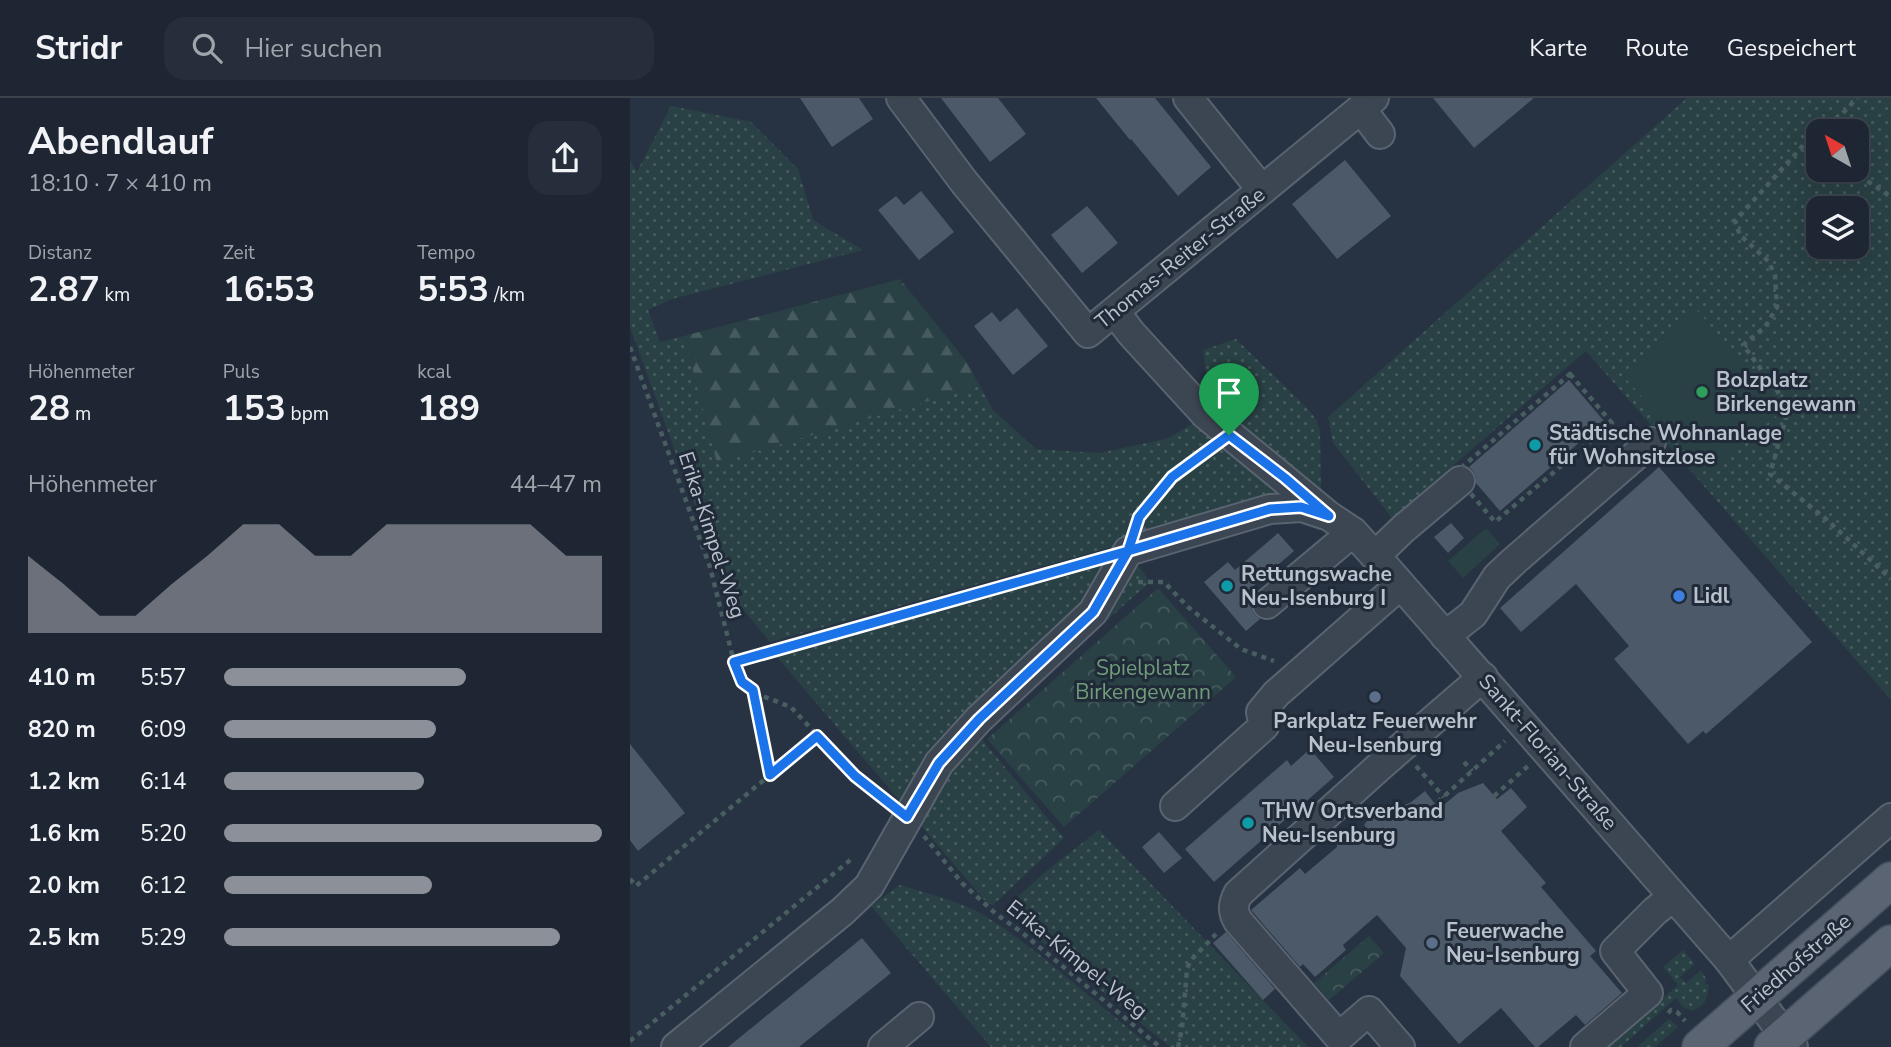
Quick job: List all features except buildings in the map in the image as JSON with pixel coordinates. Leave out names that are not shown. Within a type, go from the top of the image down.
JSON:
[{"type":"main road","name":"Friedhofstraße","points":[[1694,1036],[1756,998],[1891,880]]},
{"type":"main road","points":[[1783,1043],[1891,943]]},
{"type":"street","name":"Thomas-Reiter-Straße","points":[[901,98],[964,182],[1088,333],[1367,104]]},
{"type":"street","points":[[1188,98],[1262,190]]},
{"type":"street","points":[[1367,104],[1380,134]]},
{"type":"street","points":[[1115,312],[1206,415],[1329,516]]},
{"type":"street","points":[[1444,636],[1473,614],[1497,577],[1514,561],[1651,442]]},
{"type":"street","points":[[1375,556],[1460,481]]},
{"type":"street","points":[[676,1047],[869,886],[891,810],[979,719],[1093,612],[1128,551],[1270,509],[1301,507],[1329,516]]},
{"type":"street","name":"Sankt-Florian-Straße","points":[[1329,516],[1353,532],[1375,556],[1729,960],[1783,1043]]},
{"type":"street","points":[[1267,604],[1353,532]]},
{"type":"street","points":[[1175,806],[1264,726],[1261,712],[1276,694],[1400,584]]},
{"type":"street","points":[[1400,1047],[1369,1012],[1339,1037],[1238,921],[1233,912],[1234,902],[1238,894],[1483,677]]},
{"type":"street","points":[[1729,960],[1891,818]]},
{"type":"street","points":[[1585,1047],[1648,993],[1615,951],[1673,897]]},
{"type":"street","points":[[883,1047],[919,1017]]},
{"type":"path","points":[[1835,119],[1857,98]]},
{"type":"path","points":[[1806,142],[1735,221],[1740,235],[1769,262],[1775,276],[1777,307],[1765,327],[1743,345],[1789,407],[1770,474],[1826,519],[1891,579]]},
{"type":"path","points":[[1869,182],[1891,197]]},
{"type":"path","name":"Erika-Kimpel-Weg","points":[[630,347],[710,567],[734,662],[742,682],[760,695],[791,707],[855,776],[891,810],[923,834],[962,883],[996,914],[1160,1047]]},
{"type":"path","points":[[1570,374],[1612,423],[1495,522],[1460,481],[1454,474],[1570,374]]},
{"type":"path","points":[[734,662],[1128,551],[1139,517],[1172,477],[1229,435]]},
{"type":"path","points":[[1111,582],[1164,582],[1188,607],[1241,649],[1281,663]]},
{"type":"path","points":[[753,690],[770,775]]},
{"type":"path","points":[[630,879],[636,886],[817,736]]},
{"type":"path","points":[[1430,809],[1505,740]]},
{"type":"path","points":[[1401,749],[1444,797]]},
{"type":"path","points":[[1464,762],[1472,771]]},
{"type":"path","points":[[1494,796],[1528,766]]},
{"type":"path","points":[[630,1041],[854,858],[860,846]]},
{"type":"path","points":[[1178,1047],[1187,969],[1191,961],[1215,937],[1225,906],[1234,902]]},
{"type":"path","points":[[1663,1017],[1671,1010],[1677,1012],[1694,1036]]},
{"type":"green space","points":[[1687,98],[1891,98],[1891,700],[1586,351],[1392,518],[1333,443],[1328,417]]},
{"type":"green space","points":[[671,106],[751,122],[798,169],[813,220],[863,250],[672,299],[648,310],[660,342],[684,336],[717,462],[980,386],[993,410],[1036,449],[1099,453],[1166,439],[1201,419],[1207,379],[1203,350],[1236,339],[1317,421],[1320,431],[1321,487],[1325,502],[1270,503],[770,642],[724,586],[630,327],[630,160],[637,172]]},
{"type":"green space","points":[[900,279],[966,361],[980,386],[717,463],[684,336]]},
{"type":"green space","name":"Bolzplatz Birkengewann","points":[[1697,310],[1783,410],[1708,474],[1622,374]]},
{"type":"green space","points":[[1486,528],[1500,544],[1463,578],[1448,561]]},
{"type":"green space","points":[[1130,554],[1150,582],[978,735],[1064,838],[993,905],[987,903],[777,657]]},
{"type":"green space","name":"Spielplatz Birkengewann","points":[[1158,588],[1236,677],[1064,827],[987,739]]},
{"type":"green space","points":[[1099,830],[1308,1047],[1170,1047],[1002,911],[1045,872]]},
{"type":"green space","points":[[900,885],[975,910],[1004,928],[1151,1047],[991,1047],[871,906]]},
{"type":"green space","points":[[1369,936],[1384,953],[1329,1000],[1314,983]]},
{"type":"green space","points":[[1683,950],[1695,964],[1680,977],[1686,983],[1701,970],[1707,980],[1706,984],[1709,984],[1704,1003],[1693,1011],[1683,1007],[1676,998],[1621,1047],[1608,1047],[1678,985],[1663,967]]},
{"type":"green space","points":[[1669,1019],[1678,1027],[1655,1047],[1637,1047]]},
{"type":"place","name":"Bolzplatz Birkengewann","points":[[1702,392]]},
{"type":"place","name":"Städtische Wohnanlage für Wohnsitzlose","points":[[1535,445]]},
{"type":"place","name":"Rettungswache Neu-Isenburg I","points":[[1227,586]]},
{"type":"place","name":"Lidl","points":[[1679,596]]},
{"type":"place","name":"Parkplatz Feuerwehr Neu-Isenburg","points":[[1375,697]]},
{"type":"place","name":"THW Ortsverband Neu-Isenburg","points":[[1248,823]]},
{"type":"place","name":"Feuerwache Neu-Isenburg","points":[[1432,943]]},
{"type":"route","points":[[1229,435],[1172,477],[1139,517],[1128,551],[734,662],[742,682],[753,690],[770,775],[817,736],[855,776],[907,817],[939,763],[979,719],[1093,612],[1128,551],[1270,509],[1301,507],[1329,516],[1229,435]]}]
